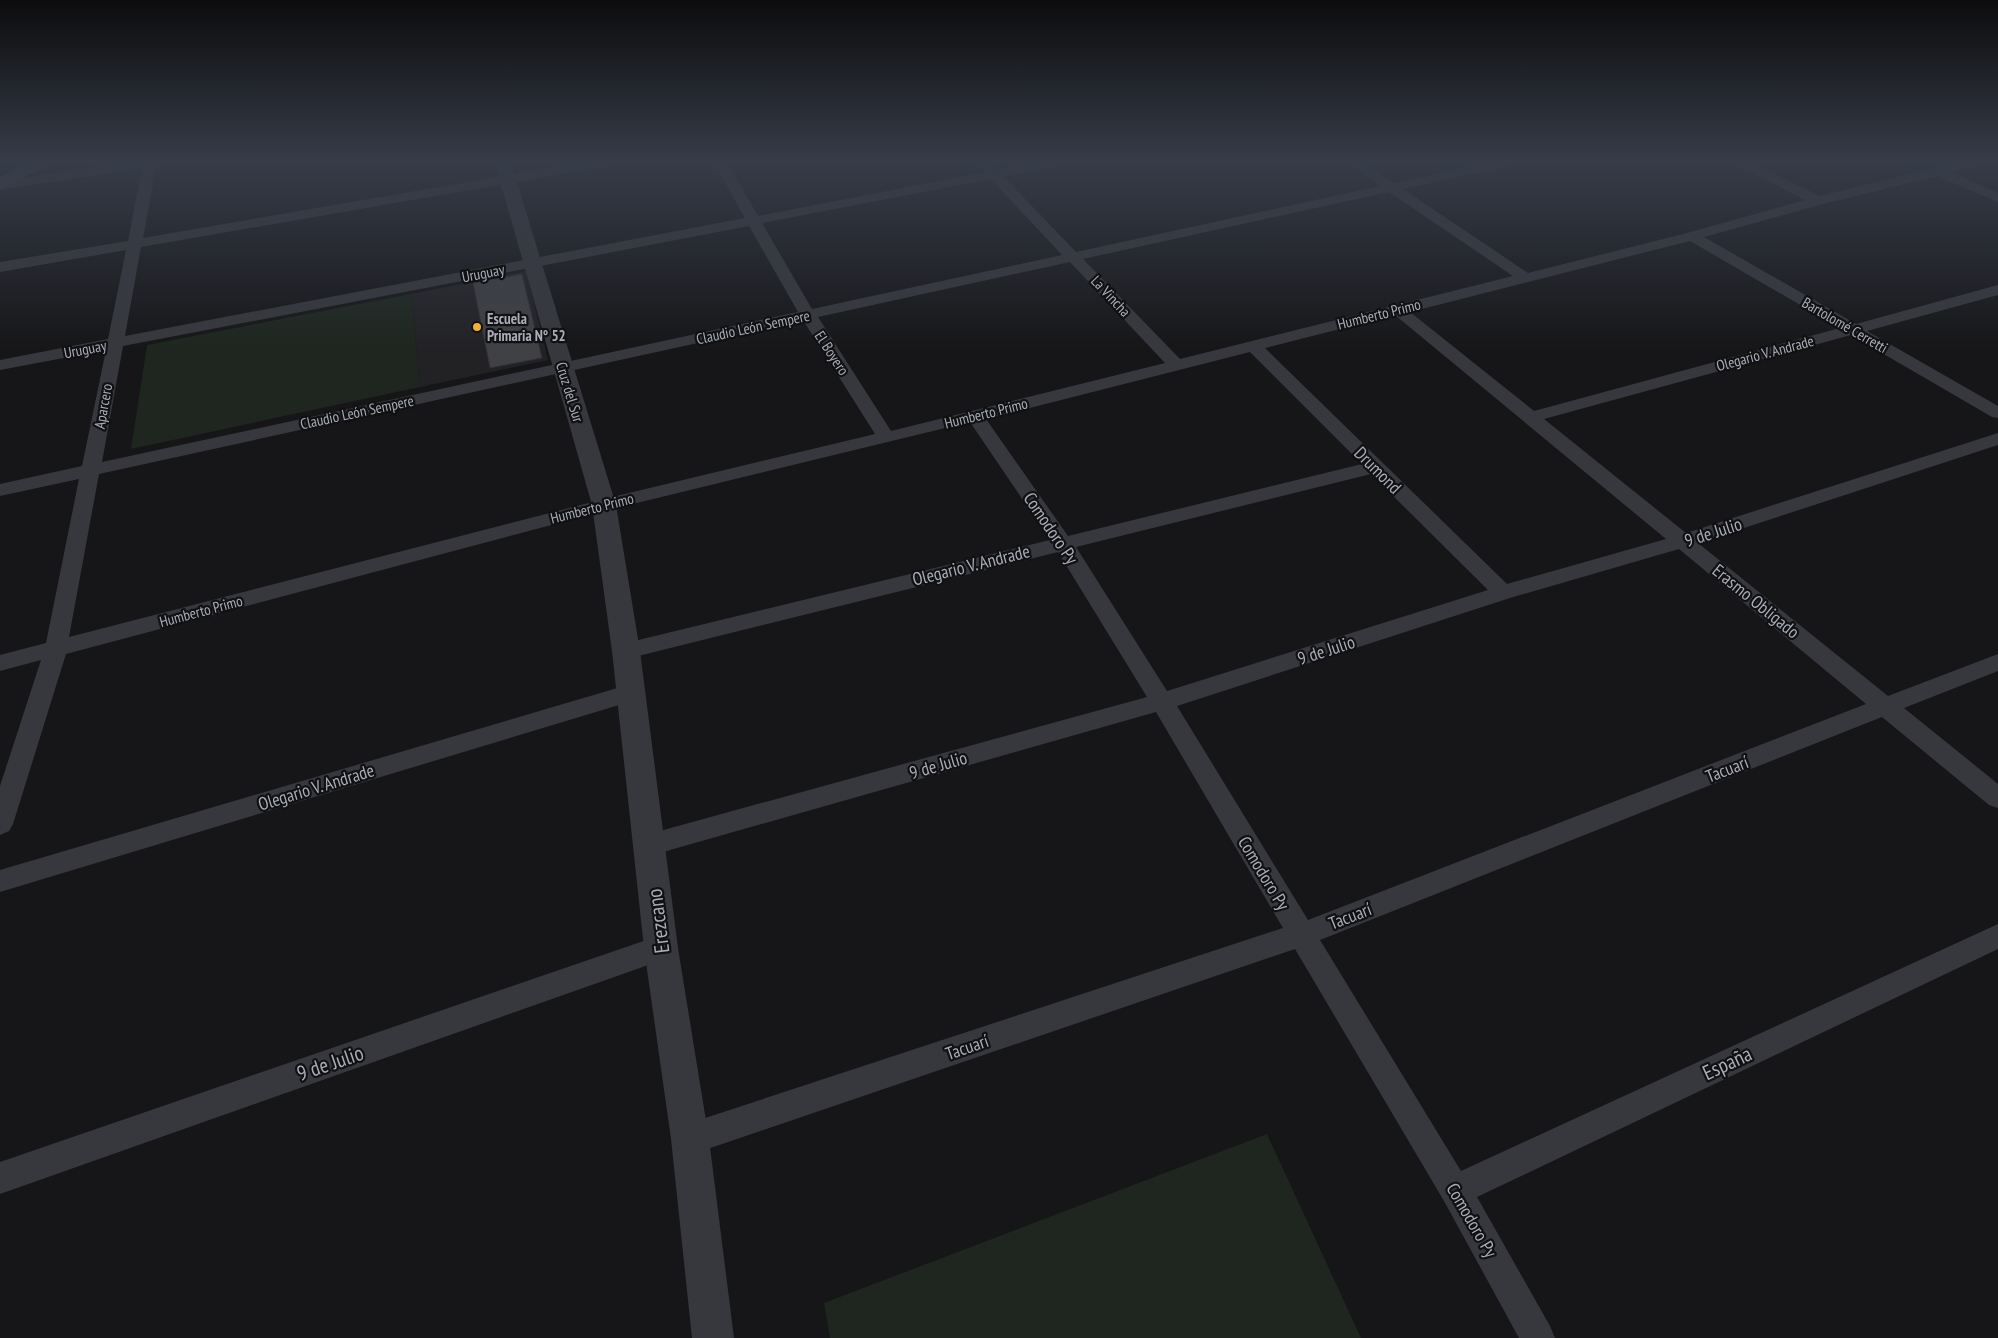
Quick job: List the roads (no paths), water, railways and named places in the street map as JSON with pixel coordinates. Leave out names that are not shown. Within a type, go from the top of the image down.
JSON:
[{"type":"street","name":"Aparcero","points":[[0,824],[56,648],[136,225]]},
{"type":"street","points":[[0,267],[228,225]]},
{"type":"street","name":"Cruz del Sur","points":[[521,225],[604,505]]},
{"type":"street","name":"Uruguay","points":[[0,365],[726,225]]},
{"type":"street","name":"El Boyero","points":[[757,225],[808,315],[886,437]]},
{"type":"street","name":"La Vincha","points":[[1044,225],[1175,364]]},
{"type":"street","name":"Claudio León Sempere","points":[[0,490],[1219,225]]},
{"type":"street","points":[[1448,225],[1526,278]]},
{"type":"street","name":"Humberto Primo","points":[[0,663],[604,505],[975,416],[1730,225]]},
{"type":"street","name":"Bartolomé Cerretti","points":[[1692,236],[1998,413]]},
{"type":"street","name":"Olegario V. Andrade","points":[[1532,417],[1998,290]]},
{"type":"street","name":"Erasmo Obligado","points":[[1397,309],[1998,798]]},
{"type":"street","name":"Drumond","points":[[1253,346],[1503,593]]},
{"type":"street","name":"Comodoro Py","points":[[975,416],[1062,542],[1162,702],[1455,1190],[1538,1338]]},
{"type":"street","name":"9 de Julio","points":[[649,845],[1162,702],[1503,593],[1683,542],[1998,440]]},
{"type":"street","name":"Olegario V. Andrade","points":[[626,651],[1374,466]]},
{"type":"street","name":"Erezcano","points":[[604,505],[626,651],[661,948],[690,1139],[710,1337]]},
{"type":"street","name":"Tacuarí","points":[[690,1139],[1301,935],[1998,662]]},
{"type":"street","name":"Olegario V. Andrade","points":[[0,881],[631,693]]},
{"type":"street","name":"España","points":[[1455,1190],[1998,936]]},
{"type":"street","name":"9 de Julio","points":[[0,1178],[661,948]]},
{"type":"place","name":"Escuela Primaria N° 52","points":[[477,327]]}]
